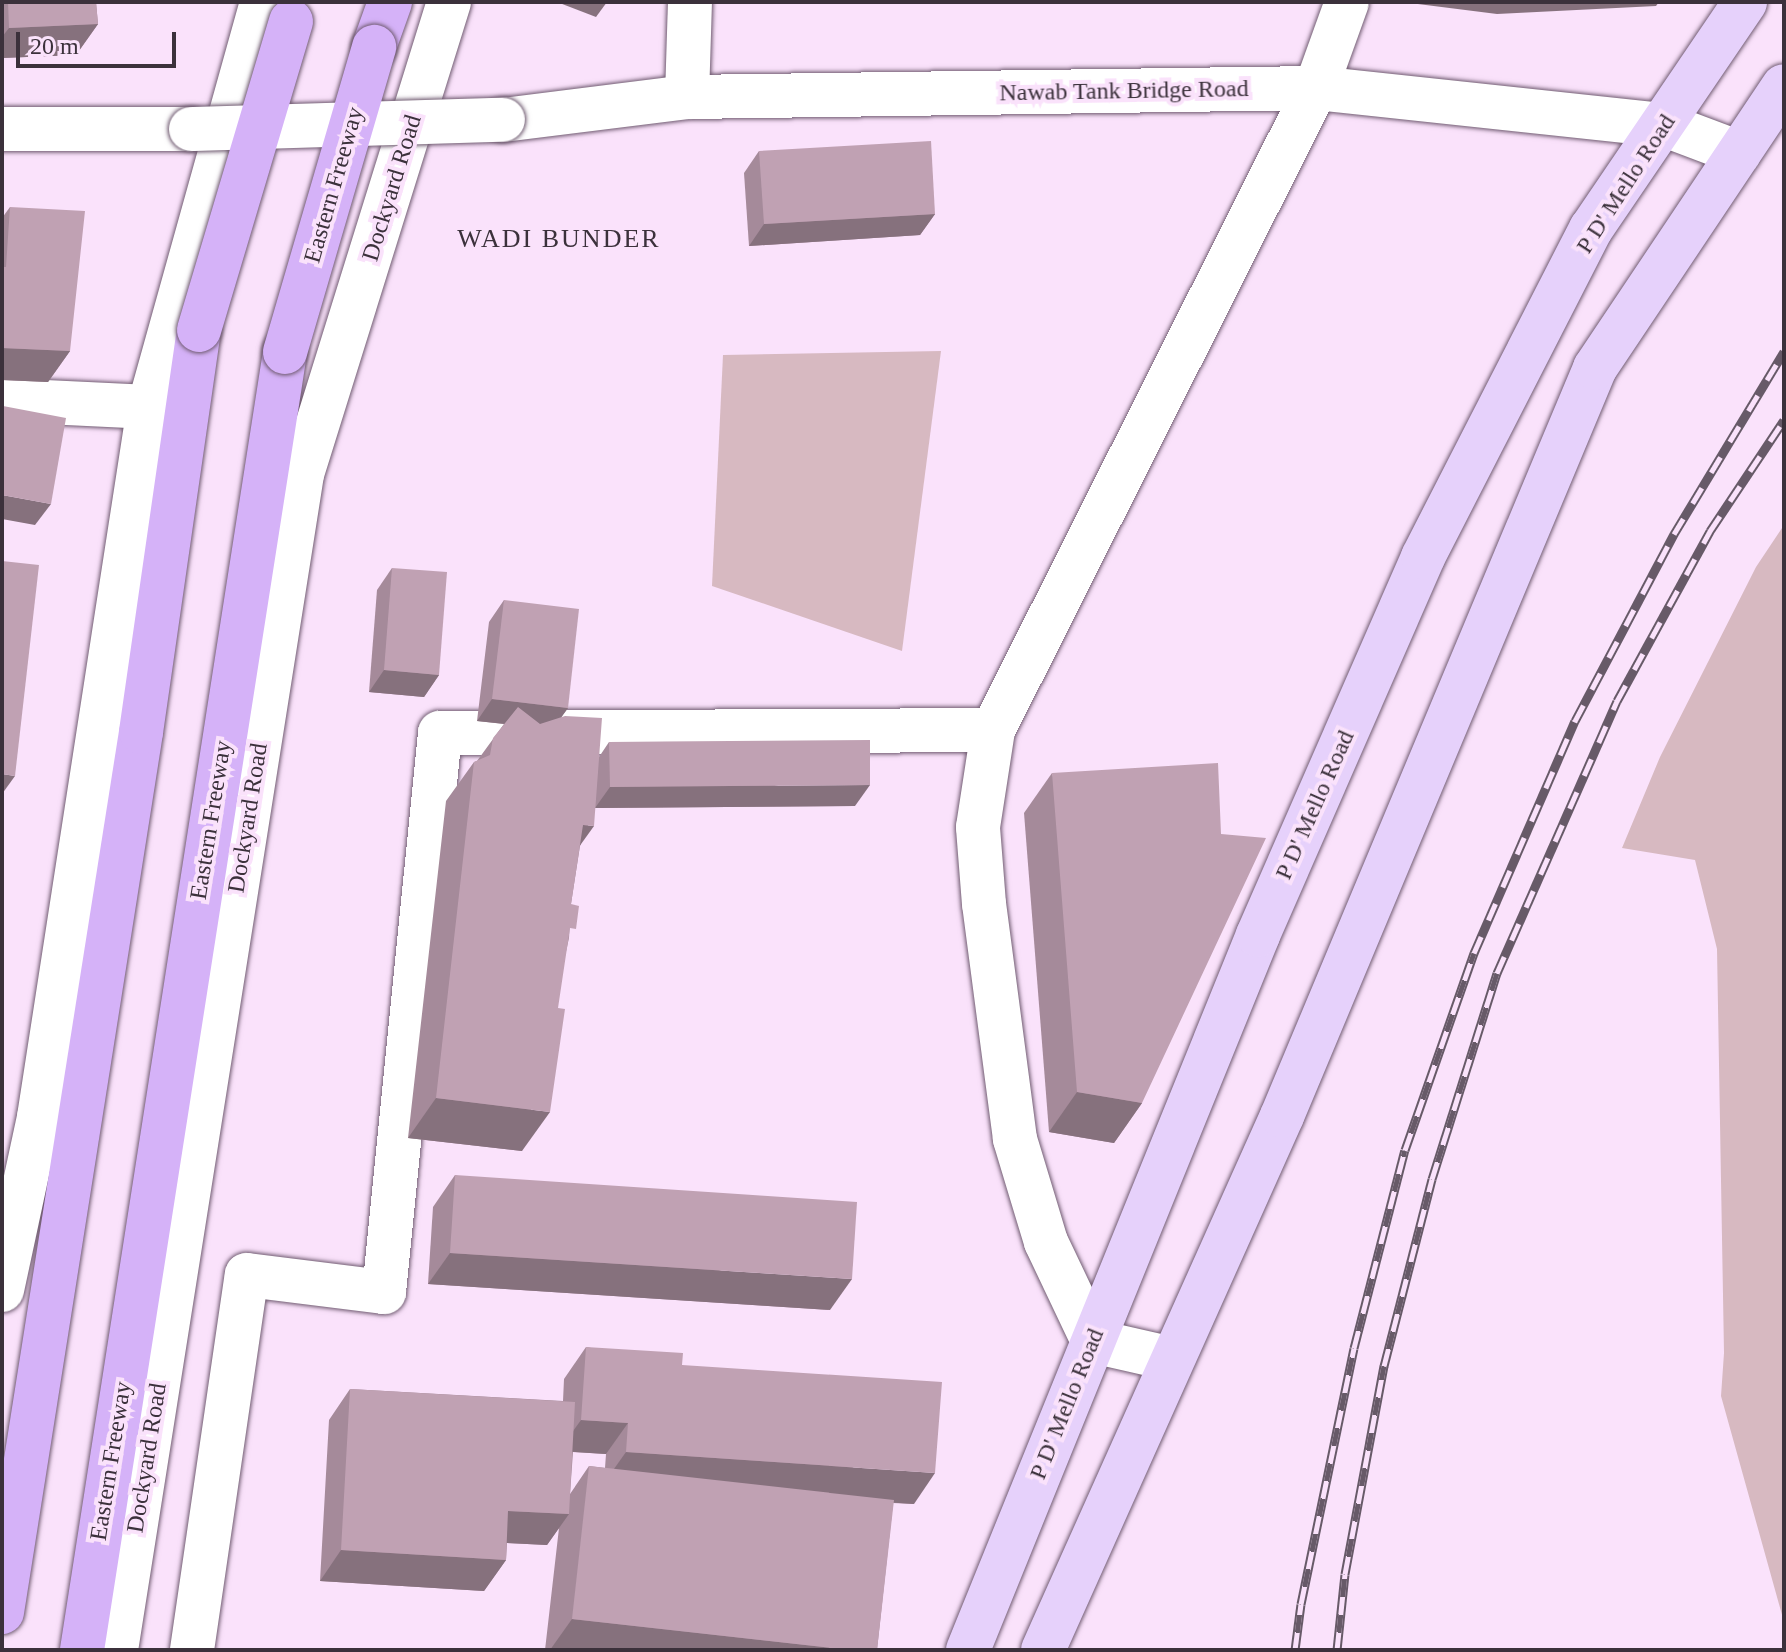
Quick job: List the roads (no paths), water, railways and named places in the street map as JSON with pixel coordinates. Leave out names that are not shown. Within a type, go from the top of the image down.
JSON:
[{"type":"highway","points":[[2,1612],[138,748],[199,330],[297,2]]},
{"type":"highway","name":"Eastern Freeway","points":[[82,1650],[285,352],[390,2]]},
{"type":"main road","name":"P D' Mello Road","points":[[968,1650],[1258,935],[1423,557],[1591,229],[1665,125],[1745,2]]},
{"type":"main road","points":[[1043,1650],[1282,1116],[1595,368],[1784,86]]},
{"type":"street","points":[[2,1290],[39,1117],[149,407],[210,122],[262,2]]},
{"type":"street","name":"Dockyard Road","points":[[116,1650],[302,474],[449,2]]},
{"type":"street","points":[[687,97],[690,2]]},
{"type":"street","points":[[1172,1359],[1093,1341],[1046,1242],[1015,1139],[984,904],[978,827],[993,730],[1316,88],[1347,2]]},
{"type":"street","name":"Nawab Tank Bridge Road","points":[[210,122],[503,120],[687,97],[1316,88],[1665,125],[1739,153]]},
{"type":"street","points":[[2,129],[416,112]]},
{"type":"street","points":[[2,400],[149,407]]},
{"type":"street","points":[[192,1650],[247,1275],[384,1292],[440,733],[993,730]]},
{"type":"railway","points":[[1295,1650],[1301,1604],[1354,1348],[1405,1150],[1474,953],[1575,721],[1674,534],[1784,352]]},
{"type":"railway","points":[[1337,1650],[1345,1574],[1384,1366],[1432,1179],[1497,973],[1617,701],[1710,531],[1784,420]]},
{"type":"district","name":"WADI BUNDER","points":[[559,239]]}]
